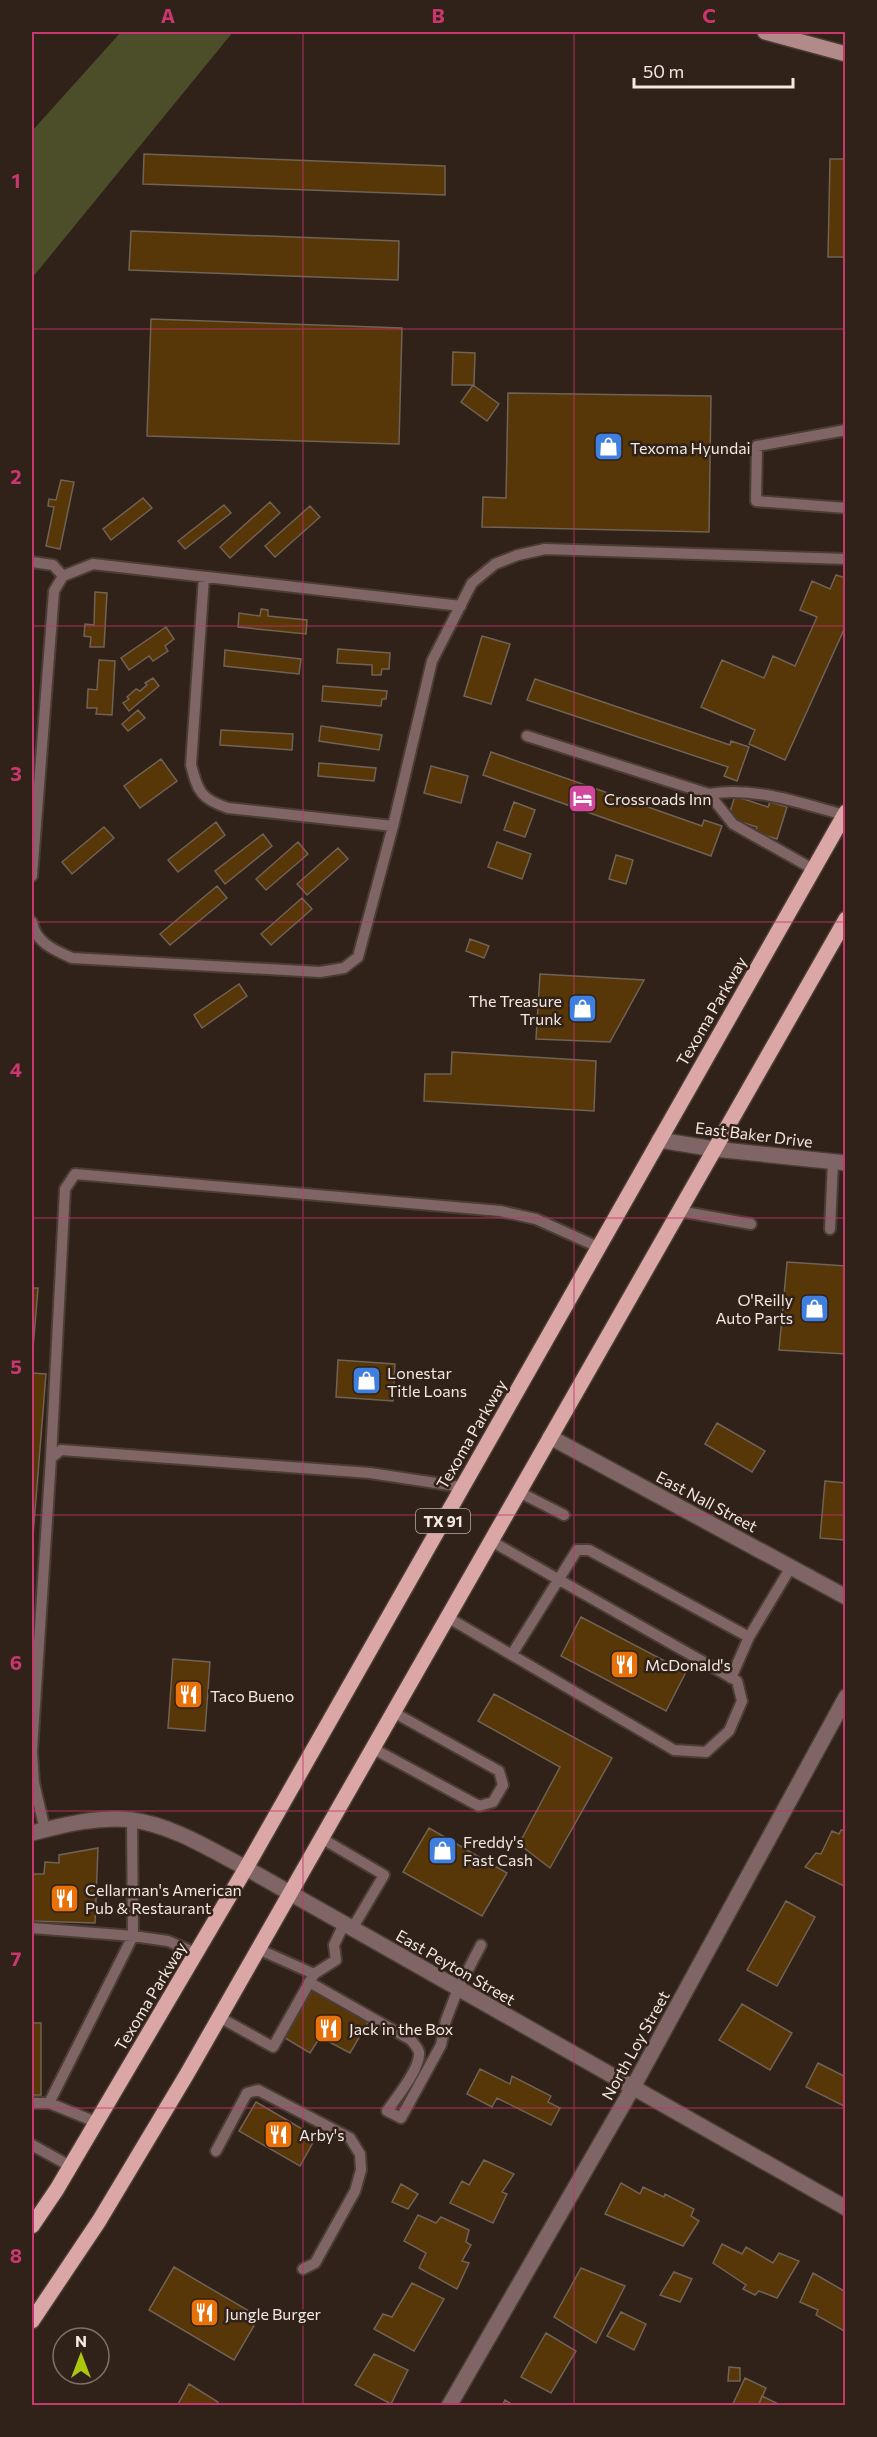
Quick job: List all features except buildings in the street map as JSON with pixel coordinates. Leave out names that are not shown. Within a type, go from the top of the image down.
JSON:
[{"type":"main road","points":[[765,32],[846,54]]},
{"type":"main road","name":"Texoma Parkway","points":[[32,2226],[70,2166],[246,1868],[845,814]]},
{"type":"main road","name":"TX 91","points":[[32,2321],[99,2221],[219,2017],[846,919]]},
{"type":"street","name":"East Baker Drive","points":[[659,1140],[714,1149],[839,1162]]},
{"type":"street","name":"East Nall Street","points":[[550,1437],[846,1597]]},
{"type":"street","name":"North Loy Street","points":[[449,2406],[632,2089],[846,1697]]},
{"type":"street","name":"East Peyton Street","points":[[38,1831],[82,1821],[132,1820],[166,1828],[246,1868],[632,2089],[846,2208]]},
{"type":"lane","points":[[846,430],[757,446],[756,501],[846,508]]},
{"type":"lane","points":[[32,922],[34,932],[47,947],[72,958],[320,972],[344,968],[358,957],[393,826],[432,661],[472,583],[495,564],[545,549],[846,559]]},
{"type":"lane","points":[[32,562],[53,565],[63,576]]},
{"type":"lane","points":[[32,876],[54,591],[63,576],[93,564],[460,606]]},
{"type":"lane","points":[[204,577],[191,765],[197,789],[209,801],[228,808],[393,826]]},
{"type":"lane","points":[[527,735],[709,794],[725,791],[740,794],[764,793],[845,814]]},
{"type":"lane","points":[[709,794],[733,824],[813,869]]},
{"type":"lane","points":[[830,1229],[839,1162]]},
{"type":"lane","points":[[38,1831],[32,1752],[65,1189],[75,1174],[500,1211],[536,1220],[598,1247]]},
{"type":"lane","points":[[679,1211],[752,1224]]},
{"type":"lane","points":[[51,1458],[61,1450],[369,1473],[462,1487]]},
{"type":"lane","points":[[519,1492],[564,1515]]},
{"type":"lane","points":[[447,1617],[674,1750],[706,1752],[729,1731],[742,1701],[737,1681],[557,1580],[491,1540]]},
{"type":"lane","points":[[512,1654],[577,1550],[589,1550],[749,1637]]},
{"type":"lane","points":[[730,1678],[749,1637],[791,1567]]},
{"type":"lane","points":[[372,1748],[479,1806],[493,1802],[503,1785],[500,1771],[393,1712]]},
{"type":"lane","points":[[49,2103],[133,1936],[132,1820]]},
{"type":"lane","points":[[219,2017],[273,2048],[311,1978],[336,1960],[334,1944],[384,1875],[321,1838]]},
{"type":"lane","points":[[32,1928],[168,1941],[196,1953]]},
{"type":"lane","points":[[258,1949],[311,1978],[411,2040],[418,2050],[419,2060],[387,2110],[401,2118],[441,2045],[446,2020],[458,1989],[481,1945]]},
{"type":"lane","points":[[216,2151],[247,2093],[258,2090],[350,2138],[360,2154],[361,2170],[355,2191],[315,2263],[303,2269]]},
{"type":"lane","points":[[32,2103],[49,2103],[96,2122]]},
{"type":"lane","points":[[32,2145],[70,2166]]},
{"type":"green space","points":[[121,32],[233,32],[32,278],[32,131]]},
{"type":"place","name":"Texoma Hyundai","points":[[609,447]]},
{"type":"place","name":"Crossroads Inn","points":[[583,798]]},
{"type":"place","name":"The Treasure Trunk","points":[[583,1009]]},
{"type":"place","name":"O'Reilly Auto Parts","points":[[814,1308]]},
{"type":"place","name":"Lonestar Title Loans","points":[[366,1381]]},
{"type":"place","name":"McDonald's","points":[[624,1664]]},
{"type":"place","name":"Taco Bueno","points":[[189,1695]]},
{"type":"place","name":"Freddy's Fast Cash","points":[[442,1850]]},
{"type":"place","name":"Cellarman's American Pub & Restaurant","points":[[64,1898]]},
{"type":"place","name":"Jack in the Box","points":[[328,2028]]},
{"type":"place","name":"Arby's","points":[[278,2134]]},
{"type":"place","name":"Jungle Burger","points":[[204,2313]]}]
